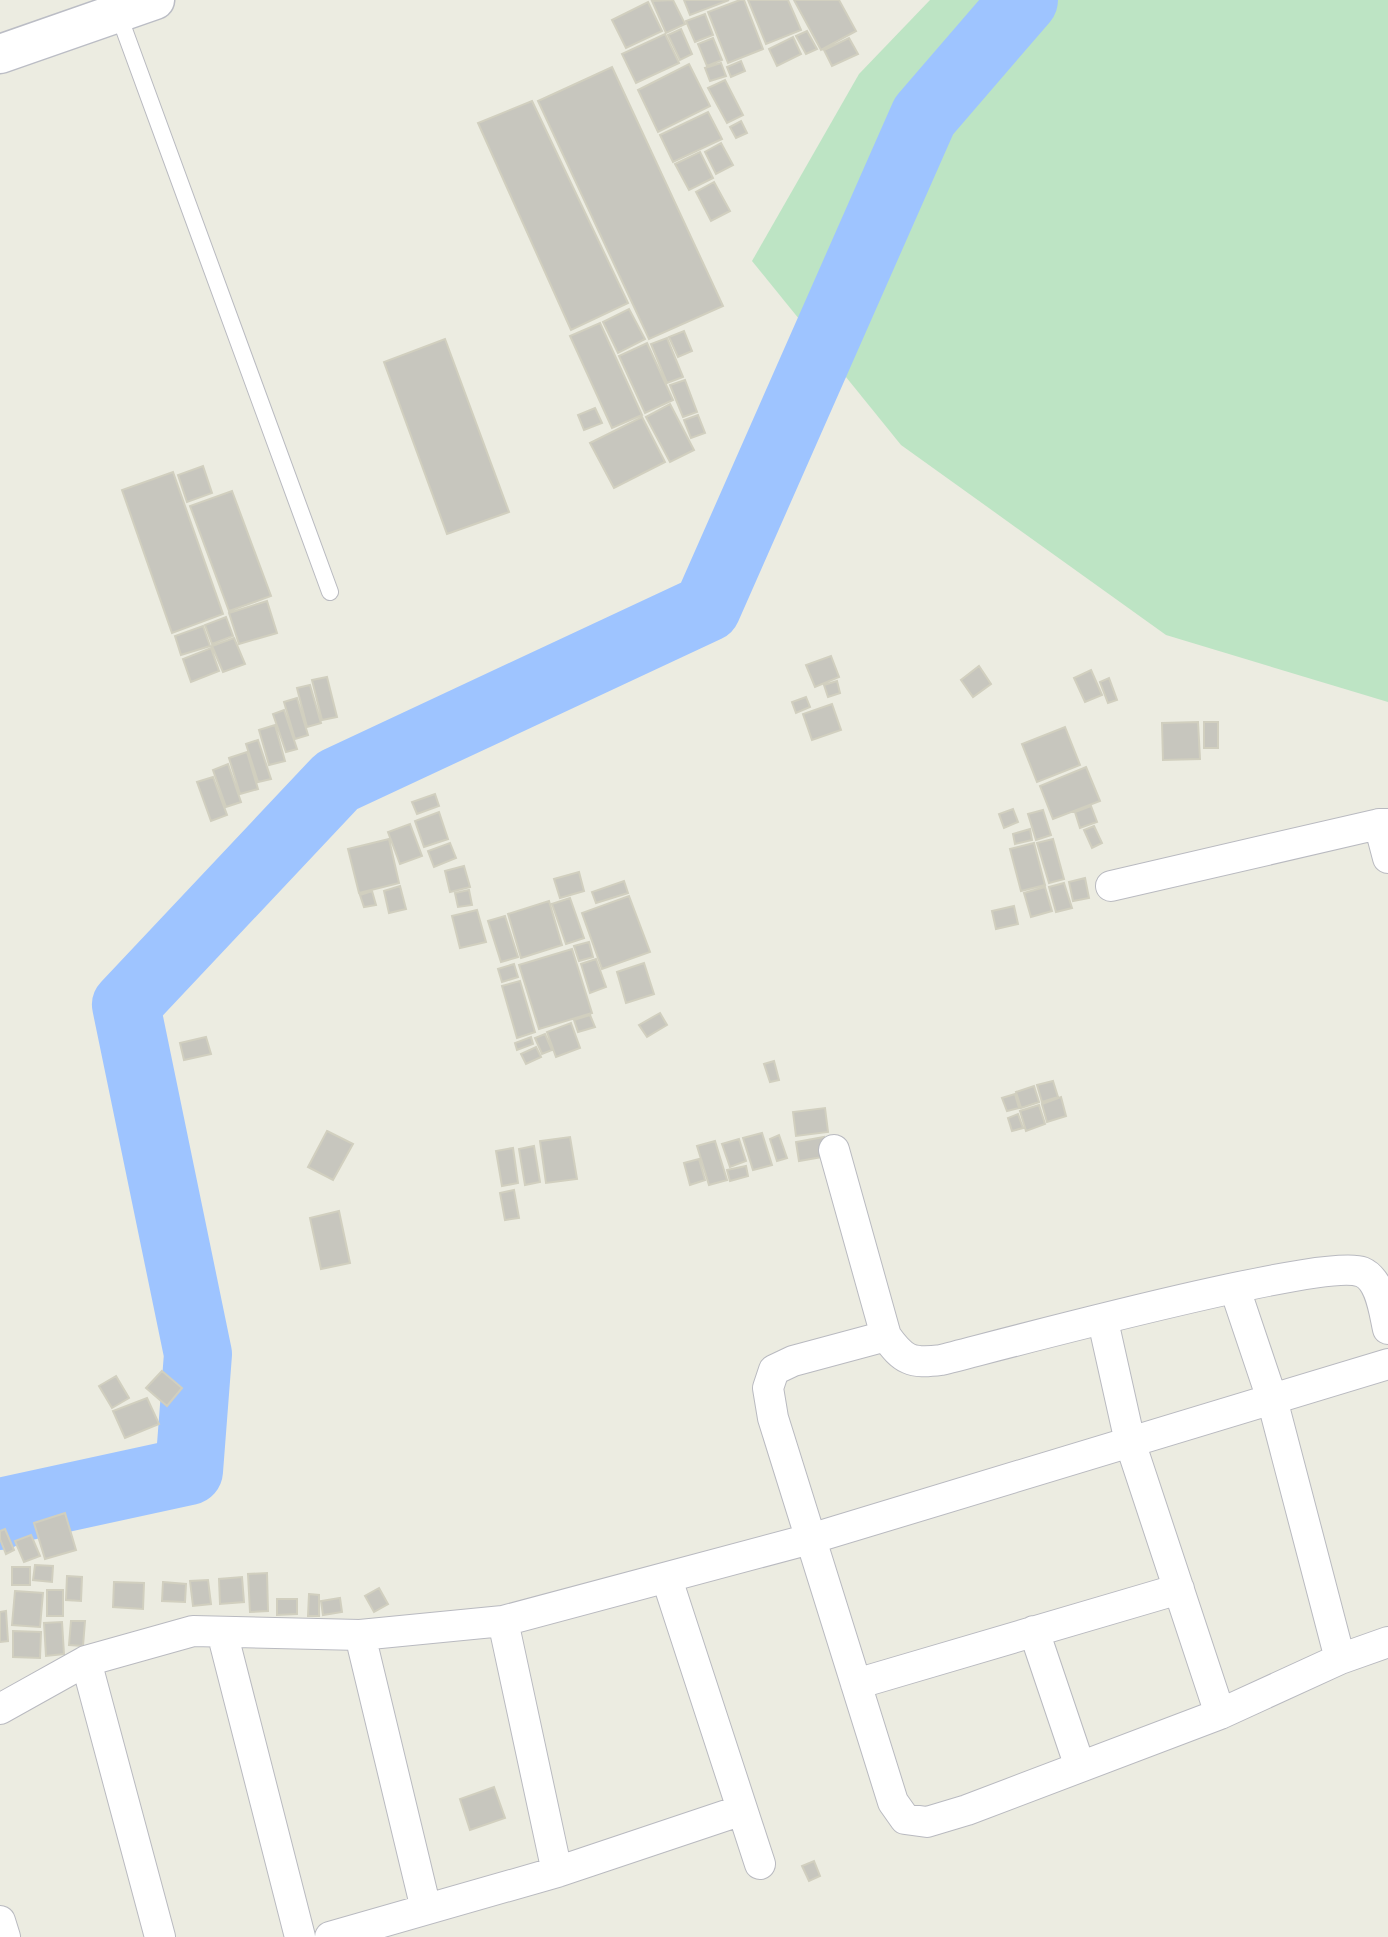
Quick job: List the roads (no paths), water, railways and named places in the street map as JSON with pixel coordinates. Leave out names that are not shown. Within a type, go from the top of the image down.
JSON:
[{"type":"main road","points":[[0,54],[155,0]]},
{"type":"street","points":[[1111,886],[1383,824],[1388,858]]},
{"type":"street","points":[[834,1150],[886,1336],[899,1355],[926,1362],[1236,1289],[1344,1269],[1364,1273],[1374,1283],[1388,1329]]},
{"type":"street","points":[[1236,1289],[1272,1399],[1340,1659]]},
{"type":"street","points":[[1103,1321],[1130,1442],[1220,1714]]},
{"type":"street","points":[[886,1336],[793,1361],[774,1370],[768,1388],[773,1418],[893,1802],[905,1819],[927,1822],[1080,1767],[1220,1714],[1340,1659],[1388,1642]]},
{"type":"street","points":[[0,1709],[86,1661],[193,1631],[360,1635],[503,1620],[667,1579],[810,1539],[1388,1364]]},
{"type":"street","points":[[667,1579],[760,1864]]},
{"type":"street","points":[[856,1684],[1179,1589]]},
{"type":"street","points":[[503,1620],[557,1872]]},
{"type":"street","points":[[1034,1631],[1080,1767]]},
{"type":"street","points":[[222,1632],[300,1937]]},
{"type":"street","points":[[360,1635],[426,1909]]},
{"type":"street","points":[[86,1661],[160,1937]]},
{"type":"street","points":[[330,1937],[557,1872],[742,1810]]},
{"type":"street","points":[[0,1921],[5,1937]]},
{"type":"lane","points":[[118,13],[330,592]]},
{"type":"waterway","points":[[0,1516],[5,1511],[189,1471],[198,1354],[126,1005],[337,781],[707,608],[924,116],[1024,0]]}]
